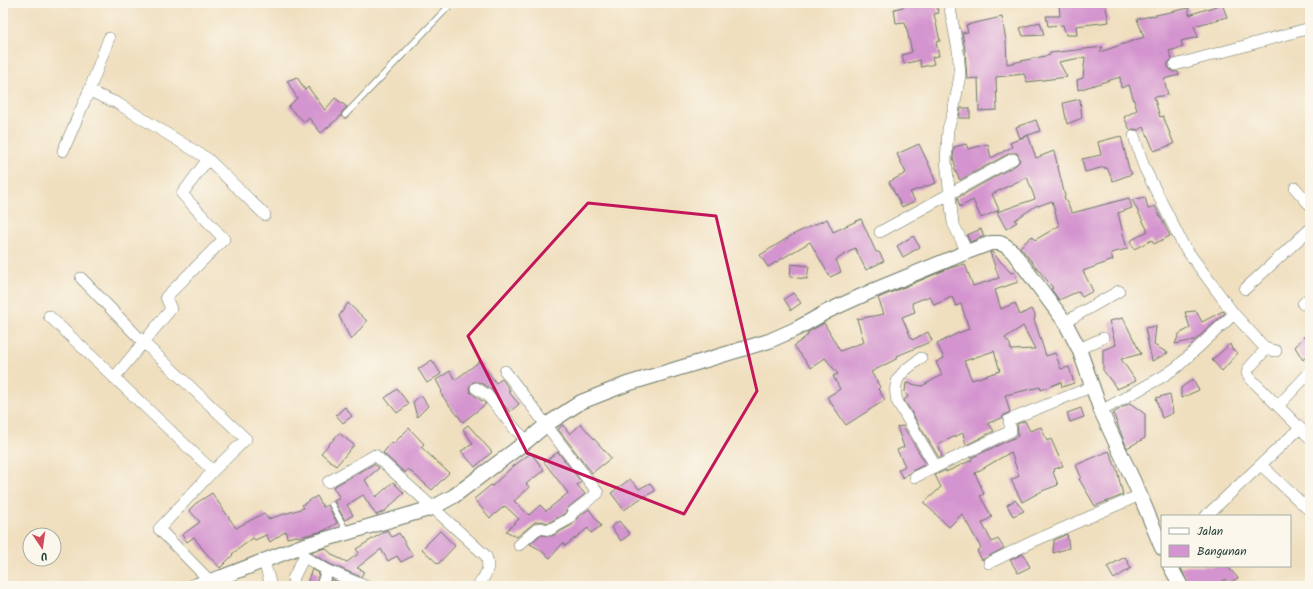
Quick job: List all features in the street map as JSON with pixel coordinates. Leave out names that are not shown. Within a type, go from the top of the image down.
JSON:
[{"type":"street","points":[[949,3],[958,50],[960,75],[953,113],[948,129],[946,161],[953,223],[967,252]]},
{"type":"street","points":[[1175,65],[1310,28]]},
{"type":"street","points":[[63,151],[89,91],[109,38]]},
{"type":"street","points":[[89,91],[117,103],[208,159],[265,215]]},
{"type":"street","points":[[1134,136],[1144,167],[1183,245],[1234,314],[1271,350],[1249,368],[1247,373],[1250,378],[1310,438]]},
{"type":"street","points":[[114,378],[171,309],[166,297],[224,239],[182,194],[208,159]]},
{"type":"street","points":[[880,232],[1013,159]]},
{"type":"street","points":[[1295,188],[1310,205]]},
{"type":"street","points":[[1245,289],[1310,229]]},
{"type":"street","points":[[194,586],[217,581],[264,561],[303,552],[347,532],[432,508],[454,496],[546,426],[581,402],[627,384],[769,341],[796,329],[828,311],[872,291],[967,252],[995,243],[1006,246],[1013,252],[1065,322],[1079,349],[1101,411],[1140,495],[1161,546]]},
{"type":"street","points":[[81,278],[143,342],[246,439],[213,471],[160,529],[217,581]]},
{"type":"street","points":[[1065,322],[1119,291]]},
{"type":"street","points":[[1101,411],[1145,387],[1177,367],[1234,314]]},
{"type":"street","points":[[49,316],[213,471]]},
{"type":"street","points":[[1079,349],[1103,338]]},
{"type":"street","points":[[921,358],[899,376],[895,390],[897,401],[936,467]]},
{"type":"street","points":[[505,372],[598,493],[573,512],[566,521],[549,530],[540,528],[537,529],[519,545]]},
{"type":"street","points":[[1278,406],[1310,372]]},
{"type":"street","points":[[915,477],[1011,431],[1009,420],[1092,387]]},
{"type":"street","points":[[476,388],[483,391],[487,395],[527,441]]},
{"type":"street","points":[[1207,515],[1300,428]]},
{"type":"street","points":[[328,482],[375,455],[486,556],[489,562],[488,568],[478,586]]},
{"type":"street","points":[[1261,465],[1310,511]]},
{"type":"street","points":[[989,563],[1034,541],[1140,495]]},
{"type":"street","points":[[303,552],[327,570],[365,586]]},
{"type":"street","points":[[293,579],[303,552]]},
{"type":"street","points":[[264,561],[271,586]]},
{"type":"street","points":[[1171,567],[1181,586]]},
{"type":"street","points":[[322,586],[327,570]]},
{"type":"lane","points":[[345,115],[452,3]]},
{"type":"lane","points":[[332,505],[347,532]]},
{"type":"highlighted area","points":[[588,203],[716,216],[757,391],[684,514],[527,453],[468,336]]},
{"type":"building","points":[[903,3],[935,3],[939,13],[934,14],[940,41],[936,42],[939,56],[932,57],[934,64],[921,67],[920,60],[904,64],[902,55],[912,52],[905,22],[896,23],[894,9],[904,7]]},
{"type":"building","points":[[1059,3],[1105,3],[1109,22],[1076,26],[1077,35],[1066,35],[1063,25],[1048,26],[1046,16],[1060,16]]},
{"type":"building","points":[[1222,4],[1227,17],[1194,26],[1198,37],[1181,41],[1183,47],[1169,51],[1172,59],[1168,63],[1168,67],[1173,72],[1178,72],[1179,75],[1164,79],[1168,95],[1154,97],[1160,117],[1163,116],[1174,144],[1154,151],[1144,127],[1138,130],[1130,130],[1124,117],[1137,110],[1129,85],[1121,88],[1120,77],[1078,90],[1077,80],[1083,78],[1085,57],[1059,62],[1067,77],[1027,82],[1024,74],[996,77],[997,110],[979,111],[978,78],[967,79],[965,49],[962,33],[968,32],[966,25],[1002,17],[1006,41],[1007,64],[1050,55],[1050,53],[1103,47],[1100,52],[1144,37],[1137,19],[1189,8],[1189,15]]},
{"type":"building","points":[[1040,22],[1044,35],[1023,36],[1020,28]]},
{"type":"building","points":[[297,77],[305,90],[308,87],[325,110],[335,98],[347,107],[342,112],[341,116],[321,133],[309,118],[305,122],[288,107],[297,98],[287,81]]},
{"type":"building","points":[[1080,99],[1082,118],[1067,124],[1063,103]]},
{"type":"building","points":[[961,108],[970,108],[970,118],[959,118]]},
{"type":"building","points":[[1036,120],[1040,131],[1020,138],[1016,127]]},
{"type":"building","points":[[1028,135],[1036,158],[1054,151],[1064,197],[1072,213],[1129,198],[1132,208],[1118,213],[1127,249],[1111,253],[1113,260],[1083,271],[1093,291],[1082,297],[1079,291],[1059,300],[1051,289],[1053,288],[1020,247],[1032,236],[1035,240],[1059,226],[1052,201],[1038,206],[1037,205],[1015,220],[1017,222],[1006,229],[997,212],[1035,199],[1027,177],[992,194],[999,210],[981,218],[973,200],[960,207],[957,198],[1016,165],[1020,159],[1017,153],[1010,153],[960,180],[954,168],[956,167],[953,158],[954,147],[966,144],[968,149],[988,144],[991,158],[1012,147],[1010,143]]},
{"type":"building","points":[[1121,136],[1129,169],[1132,174],[1113,181],[1107,168],[1104,167],[1085,172],[1082,159],[1101,155],[1098,142]]},
{"type":"building","points":[[919,144],[936,183],[910,192],[915,201],[902,207],[889,182],[906,173],[897,154]]},
{"type":"building","points":[[1145,197],[1148,209],[1155,206],[1170,236],[1154,244],[1152,240],[1134,249],[1130,241],[1148,231],[1132,200]]},
{"type":"building","points":[[827,219],[833,232],[861,219],[876,252],[879,252],[884,261],[866,270],[855,248],[836,260],[841,272],[830,277],[810,242],[768,267],[760,255],[796,233]]},
{"type":"building","points":[[981,229],[984,236],[970,242],[967,235]]},
{"type":"building","points":[[913,236],[920,247],[903,257],[897,246]]},
{"type":"building","points":[[990,252],[992,252],[1011,273],[1014,272],[1018,282],[995,290],[1001,309],[1015,303],[1020,315],[1031,309],[1035,314],[1034,319],[1046,356],[1055,353],[1061,369],[1069,367],[1074,383],[1062,387],[1061,382],[1041,390],[1040,387],[1005,395],[1010,412],[1002,418],[988,423],[994,431],[966,445],[963,433],[938,444],[942,456],[939,458],[904,400],[908,397],[905,392],[906,383],[922,386],[942,375],[936,362],[944,358],[937,344],[969,329],[961,304],[956,306],[952,297],[934,305],[930,296],[912,303],[915,312],[902,317],[912,340],[928,332],[932,341],[897,356],[898,358],[871,372],[880,387],[878,389],[885,400],[846,425],[827,397],[840,389],[833,376],[838,374],[825,358],[811,368],[794,346],[808,335],[807,333],[824,323],[840,351],[864,342],[857,319],[884,314],[878,298],[950,268],[965,264],[973,286],[999,278]],"holes":[[[1023,326],[1035,349],[1011,350],[1010,344],[1005,338]],[[994,351],[1000,371],[972,380],[964,361]]]},
{"type":"building","points":[[791,264],[809,266],[807,279],[790,277]]},
{"type":"building","points":[[793,293],[801,303],[791,310],[784,299]]},
{"type":"building","points":[[348,303],[367,321],[351,340],[339,316]]},
{"type":"building","points":[[1196,311],[1202,322],[1223,311],[1225,313],[1195,340],[1175,344],[1179,334],[1190,328],[1185,312]]},
{"type":"building","points":[[1123,318],[1141,354],[1121,359],[1136,381],[1117,389],[1103,370],[1103,350],[1116,345],[1109,321]]},
{"type":"building","points":[[1156,326],[1154,345],[1168,353],[1152,361],[1145,328]]},
{"type":"building","points":[[1310,330],[1310,352],[1303,360],[1295,347]]},
{"type":"building","points":[[1230,344],[1232,349],[1238,353],[1222,371],[1212,360]]},
{"type":"building","points":[[432,360],[441,374],[427,383],[418,369]]},
{"type":"building","points":[[480,361],[496,383],[502,379],[510,390],[508,391],[519,404],[510,412],[491,389],[479,382],[473,382],[469,387],[470,392],[486,404],[463,422],[441,394],[442,391],[436,380],[450,371],[455,380]]},
{"type":"building","points":[[1193,379],[1199,390],[1181,398],[1181,388]]},
{"type":"building","points":[[397,389],[409,404],[397,413],[385,398]]},
{"type":"building","points":[[1170,394],[1173,413],[1162,418],[1156,398]]},
{"type":"building","points":[[421,395],[428,406],[417,417],[413,402]]},
{"type":"building","points":[[1130,403],[1145,414],[1145,438],[1127,448],[1113,413]]},
{"type":"building","points":[[345,407],[352,416],[343,423],[336,415]]},
{"type":"building","points":[[1081,408],[1084,417],[1070,422],[1067,413]]},
{"type":"building","points":[[1025,421],[1030,431],[1041,427],[1047,441],[1051,439],[1063,466],[1054,469],[1055,471],[1053,472],[1058,485],[1042,491],[1022,502],[1011,480],[1019,476],[1011,452],[975,473],[984,494],[980,496],[992,517],[982,523],[992,542],[998,539],[1004,548],[982,560],[977,551],[981,548],[962,514],[949,527],[924,503],[941,487],[935,475],[946,470],[946,472],[972,460],[971,458],[1018,436],[1017,424]]},
{"type":"building","points":[[581,424],[611,458],[592,473],[558,429],[563,425],[570,434]]},
{"type":"building","points":[[468,425],[492,452],[475,467],[461,451],[473,444],[463,429]]},
{"type":"building","points":[[903,426],[926,464],[912,471],[903,478],[898,470],[905,466],[897,450],[904,447],[897,427]]},
{"type":"building","points":[[409,428],[424,444],[421,447],[449,473],[432,490],[408,469],[405,473],[383,453],[391,443],[393,444]]},
{"type":"building","points":[[339,433],[354,445],[336,466],[321,453]]},
{"type":"building","points":[[1109,451],[1117,470],[1123,495],[1095,506],[1079,479],[1081,477],[1076,465]]},
{"type":"building","points":[[558,452],[581,482],[577,485],[585,494],[569,507],[564,514],[548,523],[541,521],[535,522],[517,537],[506,531],[519,519],[505,506],[490,518],[474,499],[531,453],[544,470],[526,484],[530,487],[514,501],[529,515],[540,505],[546,511],[568,493],[544,462]]},
{"type":"building","points":[[374,464],[379,468],[365,480],[376,497],[393,482],[404,493],[385,511],[376,515],[363,495],[347,505],[353,515],[345,520],[334,501],[340,498],[333,487]]},
{"type":"building","points":[[630,479],[639,489],[650,483],[655,491],[638,500],[624,510],[611,493]]},
{"type":"building","points":[[212,493],[236,528],[264,513],[268,519],[304,508],[302,505],[317,496],[323,507],[328,505],[337,523],[323,531],[299,537],[296,536],[287,538],[286,531],[270,542],[266,535],[255,540],[253,538],[232,554],[233,555],[220,568],[204,551],[194,537],[187,542],[182,535],[200,522],[189,510],[195,504]]},
{"type":"building","points":[[1015,500],[1024,511],[1013,516],[1007,505]]},
{"type":"building","points":[[589,509],[601,526],[591,533],[588,528],[565,546],[563,543],[550,558],[530,544],[540,535],[552,536],[572,525],[578,517]]},
{"type":"building","points":[[619,521],[630,534],[621,541],[611,527]]},
{"type":"building","points":[[387,530],[392,537],[399,533],[413,556],[401,562],[397,556],[388,561],[381,549],[357,568],[364,571],[361,577],[330,564],[310,553],[325,548],[334,556],[347,562],[359,553],[356,549]]},
{"type":"building","points":[[440,531],[455,546],[438,564],[422,549]]},
{"type":"building","points":[[1067,534],[1069,548],[1053,553],[1054,540]]},
{"type":"building","points":[[1023,554],[1030,567],[1018,573],[1010,560]]},
{"type":"building","points":[[1125,557],[1131,568],[1114,579],[1107,567]]},
{"type":"building","points":[[1180,567],[1228,567],[1238,578],[1228,584],[1226,579],[1216,586],[1189,586]]},
{"type":"building","points":[[312,569],[319,573],[315,586],[306,586]]},
{"type":"building","points":[[331,579],[346,586],[329,586]]}]
